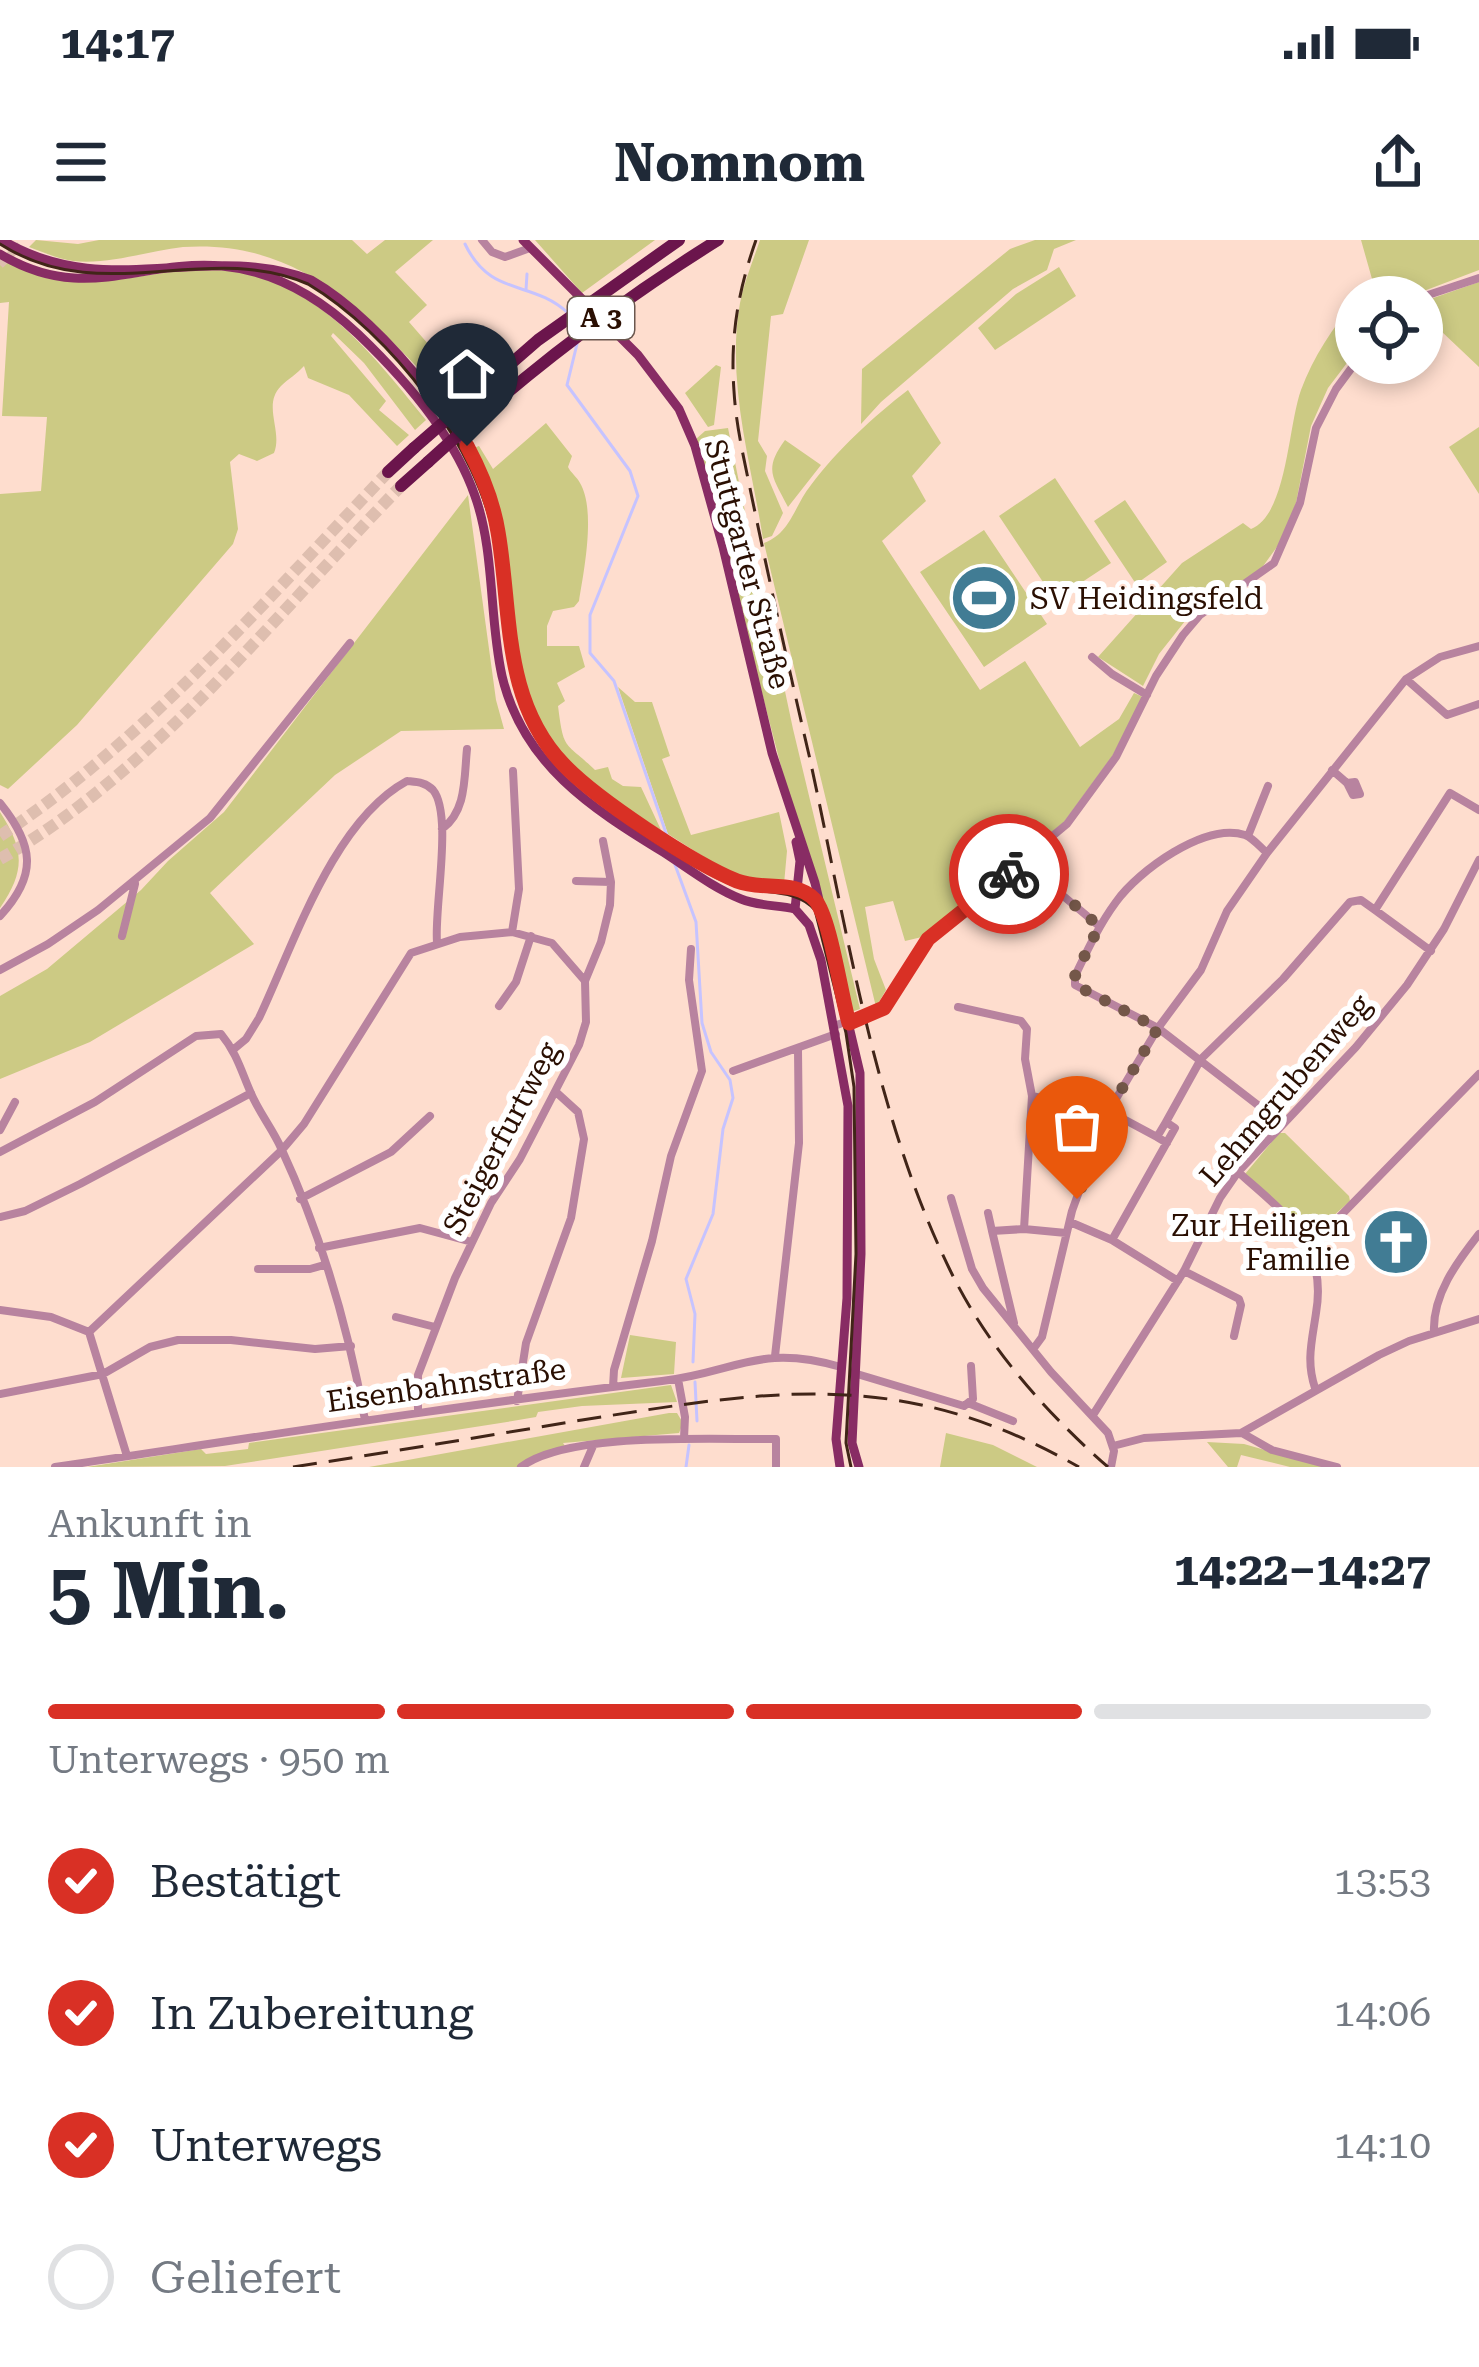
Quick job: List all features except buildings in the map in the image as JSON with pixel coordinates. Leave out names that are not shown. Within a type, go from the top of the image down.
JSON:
[{"type":"highway","name":"A 3","points":[[388,472],[538,340],[679,240]]},
{"type":"highway","name":"A 3","points":[[401,486],[550,356],[718,240]]},
{"type":"main road","points":[[2,240],[39,258],[80,266],[121,266],[189,254],[259,259],[310,279],[360,318],[438,403],[483,477],[498,528],[515,672],[531,718],[550,749],[574,776],[688,852],[746,884],[801,890]]},
{"type":"main road","name":"Stuttgarter Straße","points":[[530,243],[638,355],[679,409],[701,468],[766,730],[821,908],[860,1084],[852,1443],[857,1464]]},
{"type":"main road","points":[[0,254],[34,270],[78,279],[112,279],[189,267],[241,269],[298,288],[360,336],[437,426],[476,497],[502,676],[519,724],[538,755],[575,794],[687,868],[740,899],[795,909],[812,933],[848,1106],[847,1298],[836,1434],[842,1467]]},
{"type":"main road","name":"Stuttgarter Straße","points":[[791,815],[801,890],[821,908]]},
{"type":"main road","name":"Stuttgarter Straße","points":[[795,909],[808,867]]},
{"type":"main road","points":[[841,1367],[856,1374]]},
{"type":"street","points":[[482,240],[492,252],[505,257],[530,243]]},
{"type":"street","points":[[1443,290],[1479,278]]},
{"type":"street","points":[[733,1071],[798,1051],[884,1008],[928,939],[1067,824],[1096,788],[1183,635],[1200,616],[1274,563],[1300,503],[1316,428],[1340,384]]},
{"type":"street","points":[[0,970],[48,944],[135,883],[210,818],[350,643]]},
{"type":"street","points":[[1034,1348],[1042,1337],[1066,1234],[1107,1114],[1158,1028],[1201,970],[1227,910],[1406,679],[1440,657],[1479,646]]},
{"type":"street","points":[[1093,657],[1147,695]]},
{"type":"street","points":[[1406,679],[1447,716],[1479,704]]},
{"type":"street","points":[[442,829],[460,807],[467,749]]},
{"type":"street","points":[[1332,770],[1347,783]]},
{"type":"street","points":[[512,932],[519,889],[513,771]]},
{"type":"street","points":[[233,1049],[259,1018],[340,846],[369,811],[407,781],[421,782],[433,790],[442,829],[437,942]]},
{"type":"street","points":[[1248,836],[1268,785]]},
{"type":"street","points":[[1375,910],[1450,793],[1479,810]]},
{"type":"street","points":[[0,803],[16,824],[28,859],[22,888],[0,916]]},
{"type":"street","points":[[1267,853],[1248,836],[1218,835],[1172,853],[1131,883],[1099,926],[1075,985],[1158,1028],[1282,1123]]},
{"type":"street","name":"Steigerfurtweg","points":[[418,1413],[418,1375],[435,1327],[472,1242],[556,1092],[586,1022],[585,981],[602,942],[611,882],[603,842]]},
{"type":"street","name":"Lehmgrubenweg","points":[[1093,1415],[1181,1276],[1238,1172],[1356,1047],[1431,951],[1479,860]]},
{"type":"street","points":[[1024,862],[1099,926]]},
{"type":"street","points":[[576,881],[611,882]]},
{"type":"street","points":[[122,936],[135,883]]},
{"type":"street","points":[[1157,1137],[1201,1059],[1351,902],[1361,900],[1431,951]]},
{"type":"street","points":[[89,1332],[282,1150],[304,1124],[411,953],[437,942],[512,932],[531,935],[552,943],[585,981]]},
{"type":"street","points":[[499,1006],[516,982],[531,935]]},
{"type":"street","points":[[613,1387],[671,1156],[702,1071],[689,980],[691,949]]},
{"type":"street","points":[[958,1006],[1024,1024],[1032,1096],[1024,1229]]},
{"type":"street","points":[[0,1152],[95,1102],[196,1036],[221,1034],[233,1049],[282,1150],[320,1248],[351,1346],[364,1420]]},
{"type":"street","points":[[775,1356],[799,1143],[798,1051]]},
{"type":"street","points":[[1310,1246],[1479,1074]]},
{"type":"street","points":[[517,1401],[526,1343],[568,1232],[584,1139],[578,1112],[556,1092]]},
{"type":"street","points":[[0,1217],[26,1211],[251,1093]]},
{"type":"street","points":[[1032,1096],[1116,1115],[1167,1143]]},
{"type":"street","points":[[0,1130],[14,1102]]},
{"type":"street","points":[[300,1199],[391,1153],[430,1116]]},
{"type":"street","points":[[1112,1240],[1175,1128],[1166,1121]]},
{"type":"street","points":[[1238,1172],[1285,1214],[1310,1246],[1319,1275],[1308,1364],[1315,1388]]},
{"type":"street","points":[[951,1198],[972,1269],[1108,1433],[1111,1467]]},
{"type":"street","points":[[988,1213],[1014,1324]]},
{"type":"street","points":[[1070,1222],[1238,1299],[1241,1305],[1234,1336]]},
{"type":"street","points":[[320,1248],[420,1228],[472,1242]]},
{"type":"street","points":[[992,1231],[1066,1234]]},
{"type":"street","points":[[1434,1333],[1433,1315],[1445,1286],[1479,1234]]},
{"type":"street","points":[[258,1269],[324,1265]]},
{"type":"street","points":[[0,1310],[51,1317],[89,1332]]},
{"type":"street","points":[[396,1317],[435,1327]]},
{"type":"street","points":[[1113,1451],[1144,1438],[1241,1432],[1409,1341],[1479,1319]]},
{"type":"street","points":[[89,1332],[127,1456]]},
{"type":"street","points":[[0,1394],[103,1374],[150,1348],[178,1340],[315,1349],[351,1346]]},
{"type":"street","name":"Eisenbahnstraße","points":[[55,1467],[678,1379],[775,1356],[841,1367]]},
{"type":"street","points":[[968,1402],[974,1391],[971,1366]]},
{"type":"street","points":[[856,1374],[952,1405],[968,1402],[1012,1421]]},
{"type":"street","points":[[678,1379],[684,1438]]},
{"type":"street","points":[[1241,1432],[1272,1450],[1337,1467]]},
{"type":"street","points":[[521,1467],[548,1452],[684,1438],[776,1439],[776,1467]]},
{"type":"street","points":[[584,1467],[593,1446]]},
{"type":"street","points":[[842,1467],[857,1464]]},
{"type":"shaded area","points":[[36,240],[78,244],[99,240],[352,240],[367,254],[385,240],[433,240],[395,272],[427,305],[409,322],[429,345],[420,370],[344,298],[287,264],[255,253],[183,247],[87,262],[29,247]]},
{"type":"shaded area","points":[[535,240],[655,240],[582,293]]},
{"type":"shaded area","points":[[760,240],[809,240],[783,314],[771,316],[758,441],[783,513],[772,536],[763,539],[736,362],[740,303]]},
{"type":"shaded area","points":[[1035,240],[1076,240],[1054,249],[1047,270],[1013,289],[861,424],[862,369],[1010,249]]},
{"type":"shaded area","points":[[1361,240],[1479,240],[1479,270],[1443,284],[1443,276],[1371,276]]},
{"type":"shaded area","points":[[0,257],[75,281],[189,270],[229,271],[265,279],[297,294],[354,337],[426,420],[415,430],[364,363],[333,333],[386,401],[379,410],[409,435],[397,446],[349,395],[308,378],[304,366],[284,383],[273,401],[274,453],[257,461],[239,454],[230,462],[238,529],[233,544],[77,725],[8,789],[0,785],[0,494],[41,491],[47,417],[2,416],[9,302],[0,303]]},
{"type":"shaded area","points":[[1059,267],[1076,296],[995,350],[978,328],[1016,294]]},
{"type":"shaded area","points":[[1479,282],[1479,367],[1443,333],[1443,295]]},
{"type":"shaded area","points":[[1335,327],[1335,379],[1311,426],[1296,503],[1282,540],[1261,569],[1189,616],[1159,654],[1143,686],[1098,657],[1182,563],[1243,523],[1251,529],[1263,520],[1279,488],[1306,378]]},
{"type":"shaded area","points":[[716,365],[721,367],[714,425],[708,427],[685,393]]},
{"type":"shaded area","points":[[908,390],[941,443],[912,476],[926,501],[882,541],[980,690],[1025,661],[1080,747],[1119,719],[1134,693],[1143,697],[1113,755],[1064,822],[922,937],[905,941],[893,901],[865,907],[874,959],[886,990],[876,1007],[764,543],[786,526],[811,485],[844,446]]},
{"type":"shaded area","points":[[546,423],[572,456],[568,467],[580,483],[587,508],[579,601],[574,607],[553,611],[547,626],[547,646],[579,646],[585,667],[557,683],[565,701],[558,706],[562,731],[567,744],[595,770],[608,767],[612,779],[623,786],[641,787],[661,830],[605,796],[568,764],[540,726],[521,672],[503,527],[474,448],[479,446],[493,469]]},
{"type":"shaded area","points":[[1479,427],[1479,494],[1449,447]]},
{"type":"shaded area","points":[[728,428],[751,541],[748,546],[754,545],[860,1009],[851,1012],[696,439],[705,431]]},
{"type":"shaded area","points":[[785,440],[821,465],[788,507],[772,466]]},
{"type":"shaded area","name":"SV Heidingsfeld","points":[[1055,478],[1111,563],[1055,600],[999,516]]},
{"type":"shaded area","points":[[468,495],[504,729],[401,731],[335,775],[210,893],[254,944],[90,1042],[0,1079],[0,996],[47,969],[224,812]]},
{"type":"shaded area","points":[[1125,500],[1167,562],[1136,584],[1094,521]]},
{"type":"shaded area","name":"SV Heidingsfeld","points":[[984,530],[1047,624],[984,667],[920,572]]},
{"type":"shaded area","points":[[618,687],[635,702],[652,702],[670,756],[662,759],[691,835],[779,812],[787,851],[784,884],[734,876],[668,834]]},
{"type":"shaded area","points":[[0,812],[14,837],[19,860],[0,908]]},
{"type":"shaded area","points":[[1279,1133],[1285,1133],[1349,1196],[1350,1201],[1312,1235],[1245,1174]]},
{"type":"shaded area","points":[[630,1335],[676,1342],[674,1374],[621,1378]]},
{"type":"shaded area","points":[[671,1385],[677,1402],[538,1412],[536,1417],[225,1466],[87,1467],[201,1449],[206,1454],[248,1449],[249,1443]]},
{"type":"shaded area","points":[[677,1413],[683,1423],[679,1433],[563,1443],[567,1449],[517,1467],[369,1467]]},
{"type":"shaded area","points":[[946,1433],[993,1445],[1037,1467],[940,1467]]},
{"type":"shaded area","points":[[1207,1442],[1244,1444],[1325,1467],[1290,1467],[1241,1455],[1237,1467],[1228,1467]]},
{"type":"waterway","points":[[465,244],[487,273],[540,295],[568,313]]},
{"type":"waterway","points":[[526,290],[527,274]]},
{"type":"waterway","points":[[577,344],[567,385],[630,471],[638,496],[590,615],[590,653],[614,681],[667,836]]},
{"type":"waterway","points":[[674,862],[696,922],[702,1023],[711,1052],[730,1080],[733,1098],[723,1129],[713,1214],[686,1279],[695,1314],[693,1362]]},
{"type":"waterway","points":[[695,1382],[697,1421]]},
{"type":"waterway","points":[[686,1467],[689,1445]]},
{"type":"tunnel","points":[[0,265],[20,245]]},
{"type":"tunnel","points":[[0,836],[55,797],[156,711],[388,472]]},
{"type":"tunnel","points":[[0,859],[56,823],[162,736],[401,486]]},
{"type":"tram line","points":[[0,244],[38,263],[76,271],[115,274],[231,268],[269,272],[308,284],[339,305],[427,396],[471,469],[495,543],[512,677],[531,728],[546,752],[605,807],[685,860],[730,884],[786,894],[815,910],[846,1033],[854,1087],[856,1254],[846,1443],[851,1467]]},
{"type":"railway","points":[[756,240],[734,333],[737,418],[882,1083],[924,1210],[965,1298],[1019,1376],[1108,1467]]},
{"type":"railway","points":[[293,1467],[715,1400],[835,1394],[953,1413],[1014,1435],[1079,1467]]},
{"type":"way so far","points":[[1009,874],[1024,862],[1099,926],[1075,985],[1158,1028],[1107,1114],[1077,1199]]},
{"type":"place","name":"SV Heidingsfeld","points":[[984,598]]},
{"type":"place","name":"Zur Heiligen Familie","points":[[1396,1242]]},
{"type":"route","points":[[467,446],[494,511],[515,672],[531,718],[550,749],[598,795],[733,879],[797,889],[814,899],[825,920],[849,1023],[884,1008],[928,939],[1009,874]]}]
